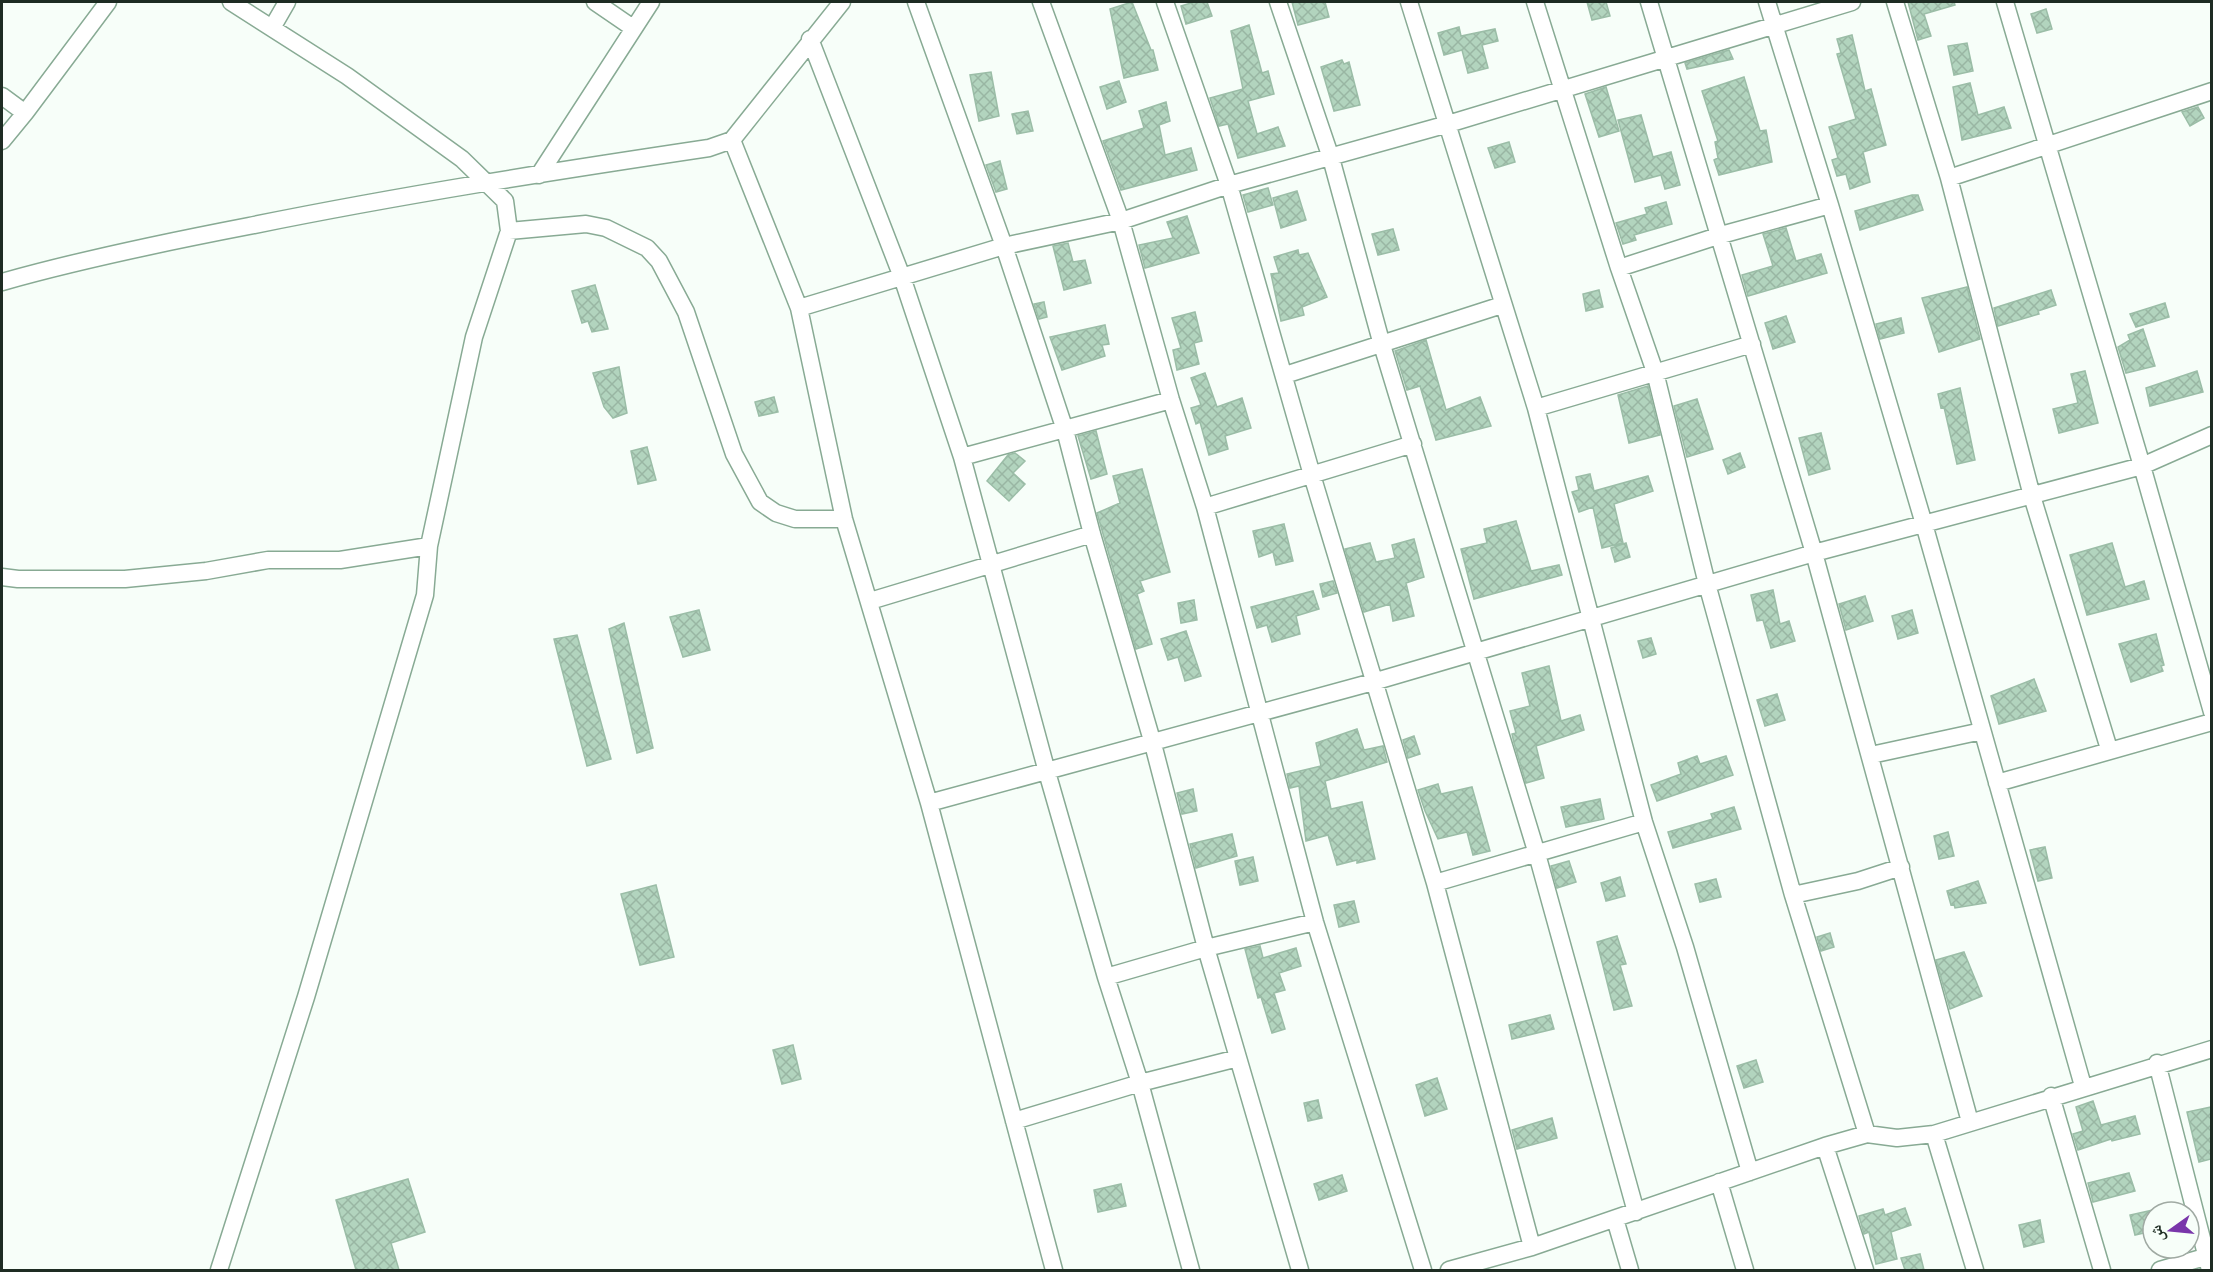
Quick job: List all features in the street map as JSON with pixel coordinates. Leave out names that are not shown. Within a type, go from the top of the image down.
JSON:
[{"type":"street","points":[[2,141],[108,2]]},
{"type":"street","points":[[219,1270],[306,997],[425,595],[429,546],[474,337],[509,231],[504,201],[489,183],[462,159],[357,83],[231,2]]},
{"type":"street","points":[[272,28],[287,2]]},
{"type":"street","points":[[595,2],[633,28]]},
{"type":"street","points":[[539,175],[651,2]]},
{"type":"street","points":[[2,282],[61,265],[354,205],[709,148],[732,140],[810,39],[842,2]]},
{"type":"street","points":[[916,2],[1004,246],[1065,430],[1092,534],[1153,744],[1206,948],[1300,1270]]},
{"type":"street","points":[[1041,2],[1121,221],[1171,400],[1205,507],[1315,922],[1423,1270]]},
{"type":"street","points":[[1165,2],[1228,184],[1373,682],[1435,883],[1532,1247]]},
{"type":"street","points":[[1278,2],[1331,158],[1382,345],[1537,854],[1636,1212]]},
{"type":"street","points":[[1409,2],[1536,408],[1589,620],[1644,822],[1685,947],[1750,1172]]},
{"type":"street","points":[[1534,2],[1619,268],[1655,372],[1707,584],[1793,895],[1867,1134]]},
{"type":"street","points":[[1649,2],[1814,553],[1970,1122]]},
{"type":"street","points":[[1767,2],[1830,205],[1924,524],[2083,1086]]},
{"type":"street","points":[[799,308],[1004,246],[1121,221],[1228,184],[1331,158],[1448,124],[1852,2]]},
{"type":"street","points":[[1895,2],[1949,178],[2032,496],[2109,749]]},
{"type":"street","points":[[2006,2],[2142,466],[2211,712]]},
{"type":"street","points":[[810,39],[902,277],[962,457],[989,567],[1106,977],[1140,1083],[1191,1270]]},
{"type":"street","points":[[1949,178],[2049,147],[2211,91]]},
{"type":"street","points":[[2,96],[25,113]]},
{"type":"street","points":[[732,140],[799,308],[844,519],[929,803],[1054,1270]]},
{"type":"street","points":[[1619,268],[1720,235],[1830,205]]},
{"type":"street","points":[[509,231],[586,224],[606,228],[647,248],[659,261],[686,312],[734,454],[760,502],[776,513],[795,519],[844,519]]},
{"type":"street","points":[[1285,375],[1502,305]]},
{"type":"street","points":[[1536,408],[1752,344]]},
{"type":"street","points":[[962,457],[1171,400]]},
{"type":"street","points":[[929,803],[1153,744],[1373,682],[1814,553],[2142,466],[2211,435]]},
{"type":"street","points":[[1205,507],[1413,444]]},
{"type":"street","points":[[870,601],[989,567],[1092,534]]},
{"type":"street","points":[[2,577],[125,579],[206,571],[268,560],[340,560],[429,546]]},
{"type":"street","points":[[1997,783],[2109,749],[2211,722]]},
{"type":"street","points":[[1871,755],[1982,730]]},
{"type":"street","points":[[1435,883],[1644,822]]},
{"type":"street","points":[[1793,895],[1858,881],[1900,867]]},
{"type":"street","points":[[1106,977],[1206,948],[1315,922]]},
{"type":"street","points":[[1449,1270],[1532,1247],[1825,1146],[1867,1134],[1897,1138],[1934,1134],[2211,1048]]},
{"type":"street","points":[[1014,1121],[1140,1083],[1238,1058]]},
{"type":"street","points":[[2157,1063],[2209,1261],[2160,1270]]},
{"type":"street","points":[[2051,1096],[2102,1270]]},
{"type":"street","points":[[1934,1134],[1975,1270]]},
{"type":"street","points":[[1825,1146],[1865,1270]]},
{"type":"street","points":[[1719,1182],[1745,1270]]},
{"type":"street","points":[[1615,1219],[1630,1270]]},
{"type":"building","points":[[1132,2],[1151,50],[1153,50],[1158,70],[1124,78],[1110,9]]},
{"type":"building","points":[[1194,2],[1207,2],[1212,16],[1186,24],[1181,6]]},
{"type":"building","points":[[1292,2],[1325,2],[1329,17],[1298,25]]},
{"type":"building","points":[[1587,2],[1606,2],[1610,16],[1592,20]]},
{"type":"building","points":[[1908,2],[1954,2],[1955,5],[1924,14],[1931,36],[1918,40]]},
{"type":"building","points":[[2046,9],[2052,29],[2037,33],[2031,14]]},
{"type":"building","points":[[1249,25],[1262,73],[1268,71],[1274,94],[1248,101],[1257,134],[1278,127],[1285,146],[1238,158],[1228,124],[1219,126],[1210,98],[1243,89],[1231,31]]},
{"type":"building","points":[[1459,27],[1461,36],[1495,29],[1498,41],[1482,45],[1488,68],[1468,73],[1462,50],[1444,55],[1438,33]]},
{"type":"building","points":[[1852,35],[1865,91],[1871,89],[1886,145],[1863,152],[1870,182],[1850,189],[1846,174],[1837,176],[1832,160],[1838,158],[1829,127],[1856,119],[1837,54],[1841,53],[1837,39]]},
{"type":"building","points":[[1967,43],[1973,71],[1954,75],[1948,46]]},
{"type":"building","points":[[1729,50],[1733,59],[1687,69],[1685,63]]},
{"type":"building","points":[[1342,60],[1344,64],[1349,62],[1360,105],[1334,111],[1321,67]]},
{"type":"building","points":[[991,72],[999,116],[979,121],[970,75]]},
{"type":"building","points":[[1744,77],[1760,131],[1766,130],[1772,162],[1719,175],[1714,160],[1718,158],[1715,142],[1718,141],[1702,91]]},
{"type":"building","points":[[1119,81],[1126,102],[1107,109],[1100,87]]},
{"type":"building","points":[[1970,83],[1978,115],[2004,107],[2011,128],[1962,140],[1953,87]]},
{"type":"building","points":[[1606,87],[1619,131],[1599,137],[1585,94]]},
{"type":"building","points":[[1166,102],[1170,121],[1159,125],[1165,155],[1191,148],[1197,170],[1121,190],[1103,141],[1144,128],[1139,111]]},
{"type":"building","points":[[2198,107],[2204,118],[2190,126],[2182,112]]},
{"type":"building","points":[[1028,111],[1033,131],[1017,134],[1012,114]]},
{"type":"building","points":[[1641,115],[1653,157],[1671,152],[1680,185],[1665,189],[1661,175],[1635,182],[1618,120]]},
{"type":"building","points":[[1509,142],[1515,162],[1495,168],[1488,148]]},
{"type":"building","points":[[1000,161],[1007,189],[996,192],[986,165]]},
{"type":"building","points":[[1268,188],[1273,205],[1248,212],[1243,195]]},
{"type":"building","points":[[1297,191],[1306,220],[1281,228],[1273,198]]},
{"type":"building","points":[[1918,195],[1923,210],[1860,230],[1855,211]]},
{"type":"building","points":[[1666,202],[1672,224],[1634,235],[1636,240],[1623,244],[1616,223],[1647,214],[1645,208]]},
{"type":"building","points":[[1187,216],[1199,253],[1145,268],[1139,245],[1173,238],[1167,222]]},
{"type":"building","points":[[1786,228],[1796,261],[1821,254],[1827,273],[1748,296],[1742,275],[1773,266],[1763,234]]},
{"type":"building","points":[[1393,229],[1399,250],[1378,255],[1372,234]]},
{"type":"building","points":[[1068,243],[1073,262],[1085,260],[1091,283],[1064,290],[1053,246]]},
{"type":"building","points":[[1298,250],[1299,255],[1308,253],[1327,297],[1302,307],[1304,315],[1281,321],[1271,274],[1279,273],[1274,257]]},
{"type":"building","points":[[595,285],[608,329],[592,332],[588,321],[582,323],[572,291]]},
{"type":"building","points":[[1967,287],[1980,339],[1939,352],[1922,298]]},
{"type":"building","points":[[1599,290],[1603,307],[1586,311],[1583,294]]},
{"type":"building","points":[[2051,290],[2056,305],[2038,311],[2039,314],[1998,326],[1994,308]]},
{"type":"building","points":[[1044,302],[1047,317],[1039,319],[1034,304]]},
{"type":"building","points":[[2165,303],[2169,317],[2136,327],[2130,314]]},
{"type":"building","points":[[1195,312],[1202,341],[1194,343],[1199,364],[1177,370],[1173,350],[1181,348],[1172,318]]},
{"type":"building","points":[[1786,316],[1795,342],[1773,349],[1765,323]]},
{"type":"building","points":[[1901,318],[1904,333],[1880,339],[1876,324]]},
{"type":"building","points":[[1105,325],[1109,344],[1102,345],[1105,356],[1062,370],[1050,337]]},
{"type":"building","points":[[2143,329],[2155,366],[2126,373],[2118,347],[2130,340],[2128,335]]},
{"type":"building","points":[[1426,340],[1446,410],[1480,397],[1491,426],[1436,440],[1420,386],[1407,390],[1395,351]]},
{"type":"building","points":[[619,367],[627,413],[613,418],[604,407],[593,373]]},
{"type":"building","points":[[2085,371],[2098,423],[2059,433],[2053,409],[2078,403],[2071,374]]},
{"type":"building","points":[[2197,371],[2203,392],[2150,406],[2146,388]]},
{"type":"building","points":[[1205,373],[1217,407],[1242,398],[1251,428],[1225,436],[1228,449],[1209,455],[1200,422],[1196,424],[1191,408],[1201,405],[1191,378]]},
{"type":"building","points":[[1648,386],[1660,435],[1629,443],[1618,395]]},
{"type":"building","points":[[1960,388],[1975,460],[1957,464],[1944,407],[1941,408],[1938,394]]},
{"type":"building","points":[[774,397],[778,412],[759,416],[755,402]]},
{"type":"building","points":[[1697,399],[1713,449],[1687,457],[1674,406]]},
{"type":"building","points":[[1096,431],[1107,474],[1091,479],[1078,436]]},
{"type":"building","points":[[1821,433],[1830,469],[1809,475],[1799,438]]},
{"type":"building","points":[[647,447],[656,480],[638,484],[631,451]]},
{"type":"building","points":[[1015,453],[1025,461],[1013,473],[1025,484],[1009,501],[987,481],[1008,455]]},
{"type":"building","points":[[1740,453],[1745,467],[1728,474],[1723,460]]},
{"type":"building","points":[[1142,469],[1170,572],[1140,581],[1144,591],[1137,594],[1152,644],[1136,649],[1097,513],[1120,503],[1113,476]]},
{"type":"building","points":[[1590,474],[1594,491],[1648,476],[1653,491],[1614,504],[1623,543],[1602,548],[1593,507],[1579,512],[1572,492],[1579,490],[1576,477]]},
{"type":"building","points":[[1516,521],[1531,571],[1559,565],[1562,575],[1474,599],[1461,549],[1487,543],[1484,529]]},
{"type":"building","points":[[1284,524],[1293,561],[1276,565],[1273,552],[1259,557],[1253,531]]},
{"type":"building","points":[[1414,539],[1424,577],[1406,583],[1414,616],[1393,621],[1390,604],[1364,612],[1345,549],[1370,543],[1376,562],[1395,558],[1392,545]]},
{"type":"building","points":[[1626,543],[1630,557],[1615,562],[1611,548]]},
{"type":"building","points":[[2112,543],[2125,587],[2144,581],[2149,599],[2087,615],[2070,555]]},
{"type":"building","points":[[1333,581],[1337,593],[1323,597],[1320,584]]},
{"type":"building","points":[[1773,590],[1780,624],[1789,621],[1795,641],[1771,648],[1763,620],[1757,621],[1751,595]]},
{"type":"building","points":[[1313,591],[1319,609],[1296,616],[1300,634],[1272,642],[1267,625],[1257,628],[1251,607]]},
{"type":"building","points":[[1865,596],[1873,621],[1846,630],[1839,604]]},
{"type":"building","points":[[1194,600],[1197,620],[1181,623],[1178,603]]},
{"type":"building","points":[[699,610],[710,650],[683,657],[670,617]]},
{"type":"building","points":[[1912,610],[1918,633],[1898,639],[1892,616]]},
{"type":"building","points":[[624,623],[653,748],[637,753],[609,629]]},
{"type":"building","points":[[1186,631],[1201,676],[1185,681],[1178,657],[1168,660],[1161,639]]},
{"type":"building","points":[[2156,634],[2164,665],[2161,666],[2163,671],[2131,682],[2119,644]]},
{"type":"building","points":[[577,635],[611,759],[587,766],[554,639]]},
{"type":"building","points":[[1651,638],[1656,654],[1643,658],[1638,641]]},
{"type":"building","points":[[1549,666],[1561,721],[1580,715],[1584,730],[1536,746],[1544,778],[1526,783],[1512,734],[1516,733],[1510,711],[1530,706],[1522,673]]},
{"type":"building","points":[[2034,679],[2046,711],[1999,724],[1991,696]]},
{"type":"building","points":[[1777,694],[1785,720],[1765,726],[1757,700]]},
{"type":"building","points":[[1357,729],[1364,750],[1383,746],[1387,762],[1325,781],[1331,809],[1362,802],[1375,859],[1357,863],[1357,860],[1337,865],[1328,835],[1306,841],[1299,786],[1290,788],[1287,774],[1321,766],[1316,743]]},
{"type":"building","points":[[1414,736],[1420,754],[1408,758],[1403,740]]},
{"type":"building","points":[[1697,756],[1700,764],[1726,756],[1733,775],[1657,801],[1651,785],[1681,774],[1678,763]]},
{"type":"building","points":[[1438,784],[1441,794],[1472,787],[1490,851],[1473,855],[1467,832],[1438,839],[1418,790]]},
{"type":"building","points":[[1193,789],[1197,811],[1182,814],[1177,793]]},
{"type":"building","points":[[1600,799],[1604,819],[1566,827],[1561,807]]},
{"type":"building","points":[[1734,807],[1741,829],[1673,848],[1668,832],[1713,819],[1711,814]]},
{"type":"building","points":[[1948,832],[1954,856],[1939,859],[1934,836]]},
{"type":"building","points":[[1232,834],[1237,856],[1196,868],[1190,844]]},
{"type":"building","points":[[2045,847],[2052,878],[2038,881],[2030,850]]},
{"type":"building","points":[[1253,857],[1258,881],[1240,885],[1235,861]]},
{"type":"building","points":[[1569,861],[1576,882],[1557,888],[1551,866]]},
{"type":"building","points":[[1620,877],[1625,896],[1606,901],[1601,883]]},
{"type":"building","points":[[1716,879],[1721,897],[1700,902],[1695,884]]},
{"type":"building","points":[[1978,881],[1986,903],[1955,908],[1954,904],[1951,905],[1947,891]]},
{"type":"building","points":[[656,885],[674,957],[640,965],[621,894]]},
{"type":"building","points":[[1354,901],[1359,922],[1339,927],[1334,905]]},
{"type":"building","points":[[1830,933],[1834,947],[1821,951],[1817,937]]},
{"type":"building","points":[[1617,936],[1626,964],[1620,965],[1632,1006],[1614,1010],[1597,942]]},
{"type":"building","points":[[1260,946],[1263,958],[1296,948],[1301,966],[1279,973],[1285,990],[1274,993],[1285,1029],[1272,1033],[1261,997],[1258,998],[1245,949]]},
{"type":"building","points":[[1964,952],[1982,996],[1950,1009],[1936,960]]},
{"type":"building","points":[[1550,1015],[1554,1029],[1512,1039],[1509,1025]]},
{"type":"building","points":[[793,1045],[801,1079],[782,1084],[773,1050]]},
{"type":"building","points":[[1756,1060],[1763,1082],[1744,1088],[1737,1066]]},
{"type":"building","points":[[1437,1078],[1447,1109],[1425,1116],[1416,1085]]},
{"type":"building","points":[[1318,1100],[1322,1118],[1308,1121],[1304,1103]]},
{"type":"building","points":[[2093,1101],[2101,1125],[2135,1116],[2140,1134],[2112,1141],[2111,1139],[2078,1150],[2073,1134],[2083,1131],[2076,1107]]},
{"type":"building","points":[[2211,1107],[2211,1159],[2199,1162],[2187,1112]]},
{"type":"building","points":[[1552,1118],[1557,1138],[1517,1149],[1512,1130]]},
{"type":"building","points":[[2129,1173],[2135,1191],[2093,1202],[2088,1183]]},
{"type":"building","points":[[1342,1175],[1347,1191],[1319,1200],[1314,1184]]},
{"type":"building","points":[[408,1179],[425,1232],[391,1243],[399,1270],[356,1270],[336,1200]]},
{"type":"building","points":[[1121,1184],[1126,1206],[1098,1212],[1094,1190]]},
{"type":"building","points":[[1905,1208],[1911,1225],[1891,1232],[1897,1259],[1876,1264],[1869,1232],[1864,1234],[1859,1216],[1883,1209],[1885,1215]]},
{"type":"building","points":[[2141,1213],[2141,1234],[2135,1235],[2130,1215]]},
{"type":"building","points":[[2040,1220],[2044,1242],[2024,1247],[2019,1225]]},
{"type":"building","points":[[1920,1254],[1924,1270],[1905,1270],[1901,1258]]}]
